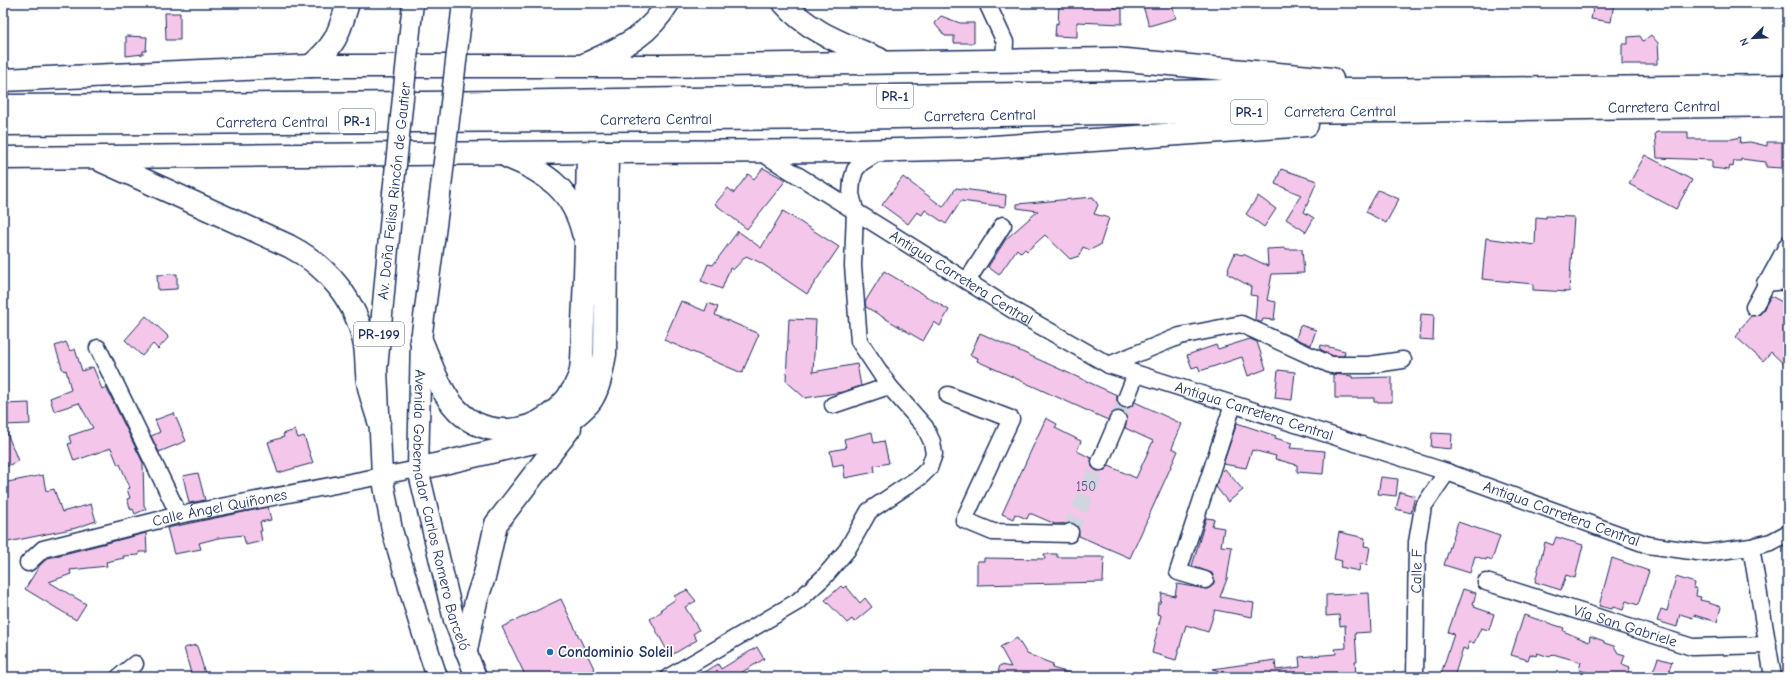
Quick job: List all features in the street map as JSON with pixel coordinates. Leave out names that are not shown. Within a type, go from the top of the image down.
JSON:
[{"type":"highway","points":[[311,66],[333,44],[339,32],[348,3]]},
{"type":"highway","points":[[581,66],[621,47],[643,33],[655,23],[668,3]]},
{"type":"highway","points":[[784,3],[802,20],[826,36],[887,63]]},
{"type":"highway","points":[[3,80],[311,66],[581,66],[1115,59],[1324,77],[1382,90]]},
{"type":"highway","name":"Carretera Central","points":[[3,106],[426,103],[1788,86]]},
{"type":"highway","name":"Carretera Central","points":[[3,124],[845,118],[1116,112],[1396,111],[1788,105]]},
{"type":"highway","points":[[3,158],[598,152],[762,153],[978,148],[1347,122],[1396,111]]},
{"type":"highway","points":[[421,340],[448,400],[458,412],[477,424],[492,430],[510,431],[531,426],[548,416],[569,398],[580,375],[587,248],[598,152]]},
{"type":"highway","points":[[466,650],[476,601],[485,574],[496,524],[592,400],[600,376],[605,354],[598,152]]},
{"type":"highway","points":[[500,154],[531,166],[556,185],[577,215],[587,248]]},
{"type":"highway","points":[[95,158],[304,253],[324,270],[337,283],[345,296],[360,328],[365,345],[368,382],[379,421]]},
{"type":"highway","points":[[418,470],[538,441],[549,436],[563,426],[592,400]]},
{"type":"main road","name":"PR-199","points":[[421,340],[463,3]]},
{"type":"main road","name":"Av. Doña Felisa Rincón de Gautier","points":[[382,475],[377,370],[393,193],[412,12]]},
{"type":"main road","name":"Avenida Gobernador Carlos Romero Barceló","points":[[421,340],[418,470],[452,613],[476,677]]},
{"type":"main road","name":"PR-199","points":[[382,475],[392,530],[437,677]]},
{"type":"street","points":[[987,3],[1005,42],[1004,60]]},
{"type":"street","points":[[668,677],[797,602],[824,577],[847,550],[869,510],[920,477],[928,468],[934,454],[932,442],[925,427],[889,386],[859,341],[853,266],[855,210],[852,194],[852,180],[855,170],[861,163],[880,151]]},
{"type":"street","name":"Antigua Carretera Central","points":[[762,153],[1016,312],[1109,366],[1447,472],[1648,545],[1705,553],[1751,547],[1771,542],[1788,533]]},
{"type":"street","points":[[967,281],[1003,225]]},
{"type":"street","points":[[1754,306],[1788,244]]},
{"type":"street","points":[[1765,284],[1788,281]]},
{"type":"street","points":[[1109,366],[1180,336],[1241,324],[1331,365],[1369,365],[1403,360]]},
{"type":"street","points":[[98,348],[180,515]]},
{"type":"street","points":[[1126,399],[1136,374]]},
{"type":"street","points":[[833,405],[889,386]]},
{"type":"street","points":[[948,395],[1010,419],[964,520],[993,532],[1069,534],[1070,532]]},
{"type":"street","points":[[1204,580],[1178,572],[1233,405]]},
{"type":"street","points":[[1100,462],[1118,420]]},
{"type":"street","name":"Calle Ángel Quiñones","points":[[28,563],[43,549],[180,515],[382,475],[418,470]]},
{"type":"street","name":"Calle F","points":[[1415,677],[1417,542],[1423,507],[1447,472]]},
{"type":"street","points":[[1751,547],[1773,677]]},
{"type":"street","name":"Vía San Gabriele","points":[[1486,582],[1692,647],[1768,645]]},
{"type":"street","points":[[119,677],[135,664]]},
{"type":"building","points":[[1059,3],[1115,3],[1114,8],[1122,8],[1122,24],[1077,22],[1077,37],[1055,36],[1056,23],[1058,24]]},
{"type":"building","points":[[1152,3],[1171,3],[1176,18],[1149,26],[1143,6]]},
{"type":"building","points":[[1594,3],[1614,3],[1611,22],[1591,19]]},
{"type":"building","points":[[165,13],[180,13],[180,40],[166,40]]},
{"type":"building","points":[[941,16],[960,23],[974,23],[974,43],[954,43],[954,36],[945,36],[934,23]]},
{"type":"building","points":[[1651,35],[1658,43],[1659,59],[1657,59],[1657,64],[1622,64],[1622,44],[1628,44],[1628,37],[1640,36],[1643,41]]},
{"type":"building","points":[[126,36],[147,37],[146,51],[143,51],[143,54],[126,56]]},
{"type":"building","points":[[1688,132],[1688,139],[1732,139],[1741,137],[1740,143],[1750,142],[1767,146],[1767,142],[1782,142],[1782,168],[1766,167],[1766,162],[1741,159],[1741,161],[1734,161],[1733,167],[1730,166],[1729,170],[1712,168],[1712,160],[1657,158],[1655,133]]},
{"type":"building","points":[[1645,155],[1692,180],[1676,209],[1629,184]]},
{"type":"building","points":[[763,168],[786,180],[747,229],[715,204],[728,188],[734,193],[748,174],[754,179]]},
{"type":"building","points":[[1281,169],[1317,181],[1304,212],[1314,218],[1306,232],[1286,219],[1301,195],[1275,184]]},
{"type":"building","points":[[903,177],[943,207],[956,188],[1006,195],[1005,207],[961,201],[946,224],[925,210],[922,215],[917,212],[908,224],[882,205]]},
{"type":"building","points":[[1378,190],[1399,199],[1386,223],[1366,212]]},
{"type":"building","points":[[1258,196],[1276,209],[1264,227],[1246,214]]},
{"type":"building","points":[[1093,197],[1098,205],[1094,214],[1109,218],[1100,245],[1090,250],[1083,247],[1079,256],[1070,259],[1045,235],[1027,251],[1025,249],[1021,253],[1017,249],[999,275],[988,267],[1006,239],[1038,211],[1017,208],[1017,204]]},
{"type":"building","points":[[783,211],[839,247],[807,294],[761,263],[746,256],[733,270],[730,268],[722,289],[701,281],[708,264],[713,265],[738,231],[761,248]]},
{"type":"building","points":[[1546,216],[1574,217],[1569,292],[1533,290],[1533,284],[1482,279],[1486,238],[1535,245],[1536,217],[1546,218]]},
{"type":"building","points":[[1267,249],[1302,249],[1304,273],[1272,274],[1267,300],[1276,302],[1274,320],[1263,319],[1262,322],[1259,322],[1255,320],[1257,296],[1250,295],[1251,287],[1228,274],[1228,269],[1235,253],[1243,254],[1268,266]]},
{"type":"building","points":[[884,271],[949,310],[940,326],[934,322],[923,341],[866,307],[865,302]]},
{"type":"building","points":[[177,274],[177,289],[158,290],[157,275]]},
{"type":"building","points":[[1771,296],[1788,305],[1788,368],[1771,352],[1763,361],[1736,337],[1741,330],[1740,329],[1751,316],[1759,315],[1762,312]]},
{"type":"building","points":[[681,301],[705,311],[708,303],[718,307],[715,315],[759,334],[742,373],[664,340]]},
{"type":"building","points":[[1421,314],[1434,315],[1433,340],[1419,339]]},
{"type":"building","points":[[146,316],[167,335],[168,338],[158,349],[153,344],[142,356],[125,340]]},
{"type":"building","points":[[789,319],[816,320],[813,372],[857,364],[861,386],[842,392],[805,398],[786,381]]},
{"type":"building","points":[[1300,325],[1316,330],[1311,345],[1296,339]]},
{"type":"building","points":[[980,333],[1117,395],[1117,401],[1122,408],[1128,408],[1135,402],[1182,424],[1172,448],[1178,451],[1130,558],[1079,536],[1078,527],[1074,523],[1055,524],[1032,514],[1029,514],[1027,519],[1015,514],[1013,519],[1002,514],[1046,418],[1057,424],[1055,428],[1081,441],[1077,451],[1091,458],[1092,467],[1097,471],[1105,470],[1109,466],[1136,478],[1153,441],[1125,428],[1127,418],[1122,411],[1113,412],[1108,420],[977,361],[978,358],[970,355]]},
{"type":"building","points":[[1250,339],[1257,342],[1266,369],[1248,376],[1242,357],[1200,371],[1198,366],[1192,368],[1187,355],[1216,345],[1218,349]]},
{"type":"building","points":[[66,342],[70,351],[75,349],[82,371],[93,367],[102,389],[106,387],[143,463],[144,505],[146,509],[135,514],[133,509],[131,510],[127,499],[130,498],[127,489],[130,488],[120,464],[118,465],[111,448],[74,461],[68,444],[71,443],[69,436],[93,428],[79,403],[54,411],[50,398],[71,390],[66,370],[64,371],[62,368],[55,346]]},
{"type":"building","points":[[1321,345],[1345,351],[1344,356],[1333,356],[1320,349]]},
{"type":"building","points":[[1278,370],[1295,372],[1292,400],[1275,398]]},
{"type":"building","points":[[1333,374],[1352,376],[1352,378],[1392,377],[1392,402],[1374,402],[1374,398],[1335,398],[1335,382],[1333,381]]},
{"type":"building","points":[[29,403],[30,424],[4,425],[18,461],[3,468],[3,404]]},
{"type":"building","points":[[174,413],[186,441],[159,452],[151,436],[160,432],[155,420]]},
{"type":"building","points":[[1237,423],[1292,443],[1290,448],[1325,451],[1323,474],[1297,472],[1297,465],[1275,459],[1276,456],[1252,450],[1246,468],[1223,464]]},
{"type":"building","points":[[295,430],[298,438],[304,436],[313,463],[278,473],[268,442],[284,437],[283,434]]},
{"type":"building","points":[[872,432],[874,443],[884,441],[889,463],[874,466],[875,472],[845,478],[843,464],[833,466],[830,451],[846,448],[844,439]]},
{"type":"building","points":[[1432,433],[1452,434],[1451,449],[1431,447]]},
{"type":"building","points":[[1225,469],[1243,490],[1228,502],[1216,487],[1221,473]]},
{"type":"building","points":[[198,473],[205,500],[189,503],[183,476]]},
{"type":"building","points":[[43,475],[46,491],[54,489],[62,512],[91,504],[96,521],[76,528],[3,543],[3,483]]},
{"type":"building","points":[[1381,477],[1398,479],[1396,496],[1378,494]]},
{"type":"building","points":[[1400,492],[1415,496],[1411,513],[1396,509]]},
{"type":"building","points":[[268,507],[271,520],[260,522],[262,541],[246,545],[243,535],[218,538],[199,543],[201,549],[174,554],[167,528]]},
{"type":"building","points":[[1206,518],[1214,519],[1212,526],[1224,528],[1221,546],[1232,547],[1227,579],[1220,597],[1254,603],[1252,617],[1215,610],[1208,632],[1186,625],[1176,660],[1152,653],[1161,615],[1157,614],[1158,603],[1160,603],[1162,593],[1175,596],[1177,584],[1207,589],[1214,583],[1212,573],[1192,566]]},
{"type":"building","points":[[1458,522],[1500,536],[1492,560],[1487,558],[1486,560],[1475,556],[1470,573],[1444,565]]},
{"type":"building","points":[[1339,532],[1365,538],[1364,546],[1370,547],[1367,565],[1360,564],[1359,571],[1340,567],[1342,561],[1334,559]]},
{"type":"building","points":[[146,533],[147,552],[139,552],[139,555],[123,556],[124,558],[106,562],[107,566],[70,570],[71,574],[49,582],[86,604],[76,620],[25,589],[40,565],[48,558]]},
{"type":"building","points":[[1556,537],[1583,545],[1575,578],[1566,575],[1561,590],[1535,582],[1545,542],[1553,545]]},
{"type":"building","points":[[1044,554],[1057,554],[1057,557],[1104,557],[1103,582],[977,585],[977,561],[984,561],[984,558],[1045,559]]},
{"type":"building","points":[[1612,558],[1649,571],[1638,605],[1626,601],[1623,610],[1613,607],[1612,609],[1599,606]]},
{"type":"building","points":[[1676,577],[1695,583],[1694,588],[1697,589],[1696,596],[1701,597],[1700,600],[1721,607],[1717,622],[1694,615],[1693,618],[1680,614],[1677,627],[1657,621],[1661,609],[1667,611]]},
{"type":"building","points":[[841,586],[843,588],[846,586],[860,603],[865,598],[872,607],[854,622],[852,619],[847,623],[825,600]]},
{"type":"building","points":[[1463,589],[1476,593],[1473,604],[1475,605],[1474,607],[1494,614],[1489,630],[1481,628],[1474,643],[1469,642],[1467,650],[1463,648],[1454,677],[1440,677],[1454,634],[1448,632]]},
{"type":"building","points":[[687,590],[696,601],[685,607],[699,630],[693,634],[697,640],[670,656],[650,619],[662,611],[661,609],[676,599],[674,596]]},
{"type":"building","points":[[1369,593],[1371,632],[1355,633],[1357,661],[1355,661],[1356,677],[1241,677],[1212,669],[1275,660],[1276,670],[1300,667],[1299,657],[1336,654],[1335,649],[1346,648],[1345,625],[1340,626],[1339,615],[1326,616],[1326,595]]},
{"type":"building","name":"Condominio Soleil","points":[[561,599],[598,677],[526,677],[502,627]]},
{"type":"building","points":[[1524,615],[1564,628],[1563,631],[1589,642],[1590,636],[1614,646],[1618,653],[1625,655],[1622,664],[1630,667],[1627,677],[1613,677],[1603,674],[1602,677],[1579,670],[1581,662],[1553,654],[1550,657],[1537,653],[1536,656],[1530,654],[1528,660],[1511,655]]},
{"type":"building","points":[[1017,638],[1027,654],[1053,664],[1052,668],[1073,674],[1073,677],[997,677],[1000,665],[1011,667],[1000,647]]},
{"type":"building","points":[[196,645],[206,677],[192,677],[184,648]]},
{"type":"building","points":[[757,647],[764,659],[734,677],[697,677],[718,664],[721,669]]},
{"type":"building","points":[[1658,658],[1672,662],[1667,677],[1651,677]]},
{"type":"tunnel","points":[[1118,420],[1126,399]]},
{"type":"tunnel","points":[[1070,532],[1100,462]]},
{"type":"place","name":"Condominio Soleil","points":[[550,652]]}]
